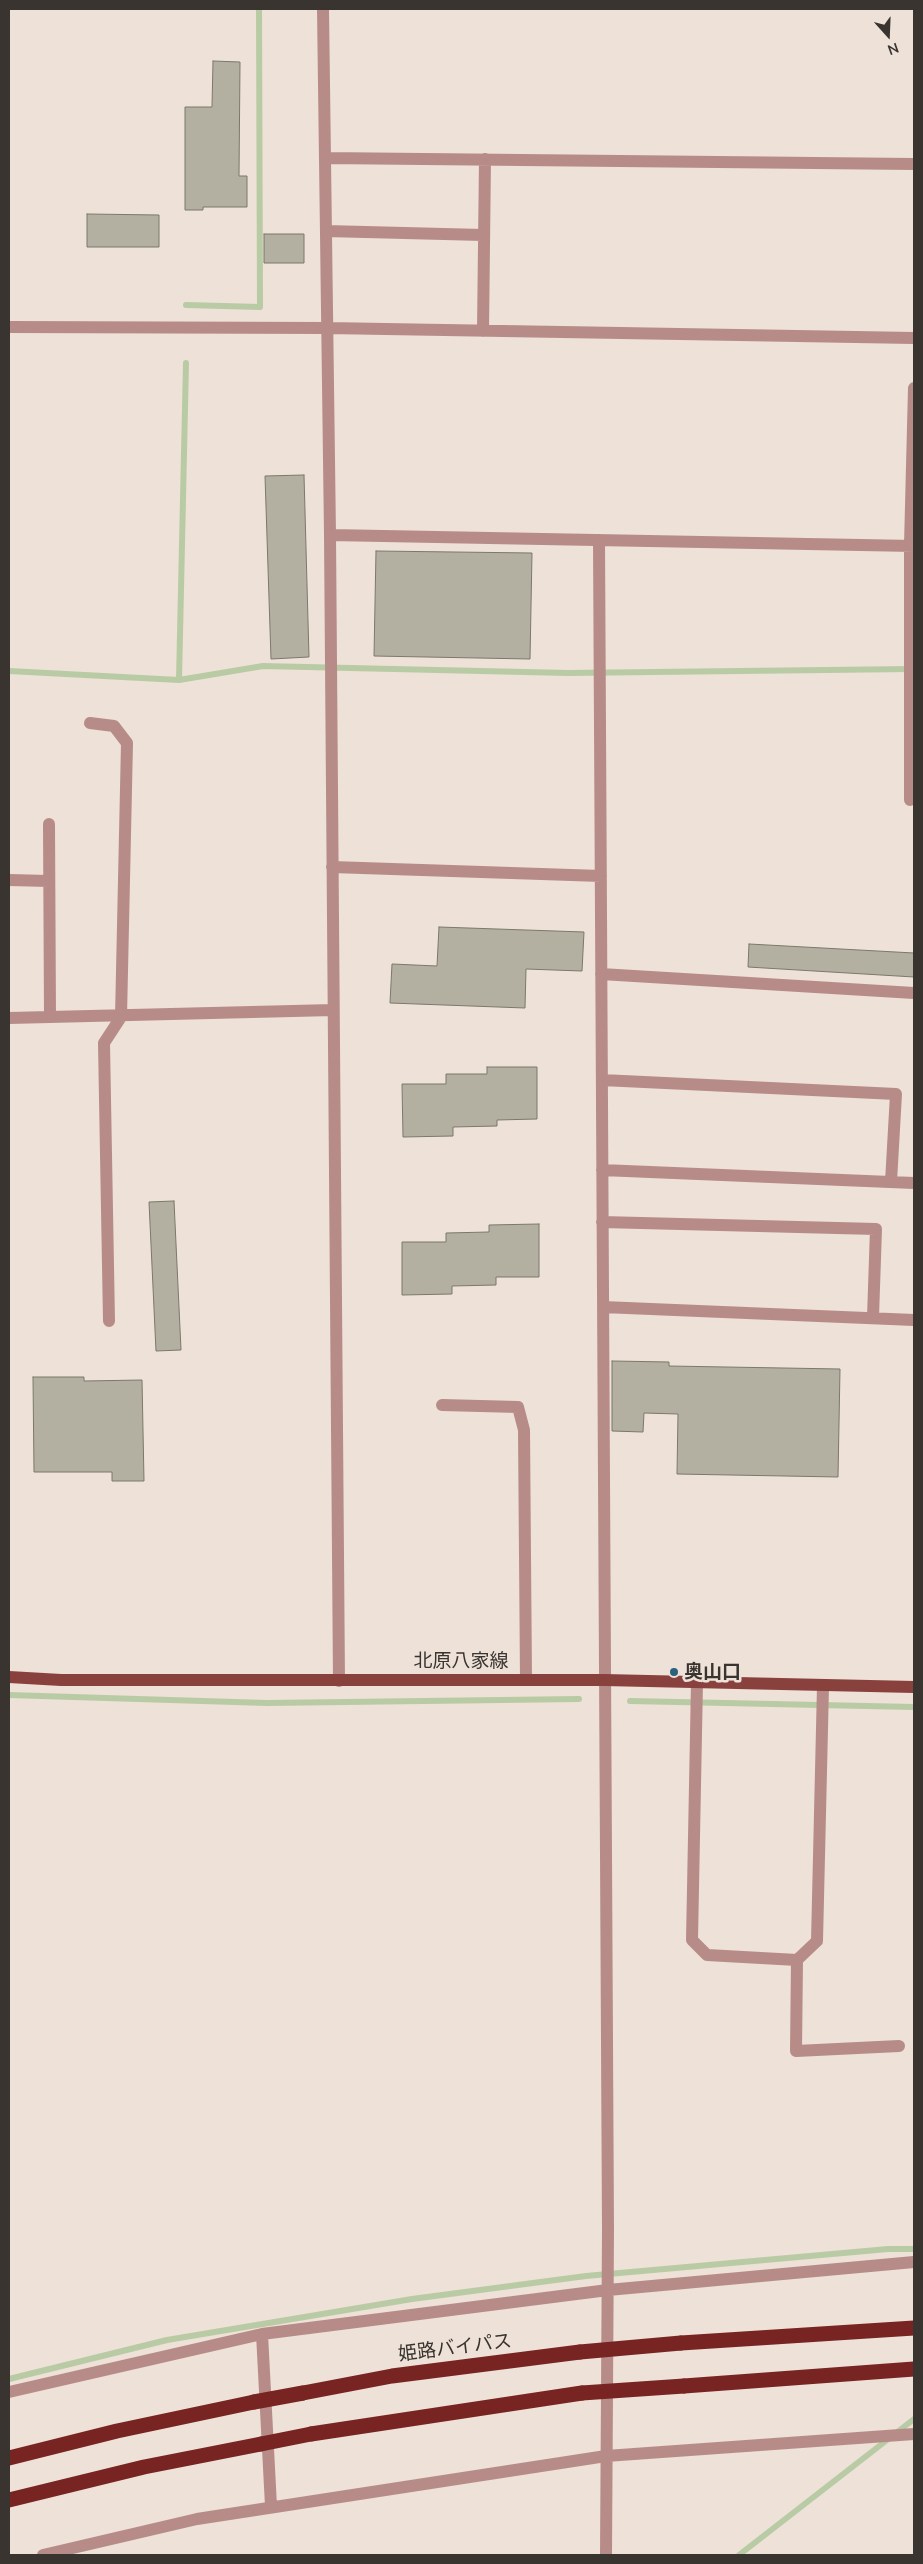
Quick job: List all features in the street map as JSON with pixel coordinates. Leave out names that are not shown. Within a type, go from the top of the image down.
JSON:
[{"type":"highway","name":"姫路バイパス","points":[[9,2458],[117,2431],[254,2402],[392,2376],[580,2352],[681,2343],[908,2328]]},
{"type":"highway","points":[[9,2500],[144,2468],[311,2434],[582,2393],[909,2369]]},
{"type":"main road","name":"北原八家線","points":[[9,1677],[61,1680],[604,1680],[914,1687]]},
{"type":"street","points":[[323,9],[330,535],[339,1681]]},
{"type":"street","points":[[325,158],[914,164]]},
{"type":"street","points":[[483,331],[483,235],[486,159]]},
{"type":"street","points":[[326,231],[483,235]]},
{"type":"street","points":[[9,328],[326,328],[914,338]]},
{"type":"street","points":[[910,800],[914,388]]},
{"type":"street","points":[[330,535],[912,546]]},
{"type":"street","points":[[599,540],[608,2290],[606,2555]]},
{"type":"street","points":[[90,723],[114,726],[127,743],[121,1017],[104,1043],[110,1321]]},
{"type":"street","points":[[49,824],[50,1017]]},
{"type":"street","points":[[332,867],[601,876]]},
{"type":"street","points":[[9,880],[49,881]]},
{"type":"street","points":[[601,974],[914,993]]},
{"type":"street","points":[[9,1018],[121,1017],[333,1010]]},
{"type":"street","points":[[602,1080],[896,1094],[891,1182]]},
{"type":"street","points":[[602,1170],[914,1183]]},
{"type":"street","points":[[602,1222],[876,1229],[873,1317]]},
{"type":"street","points":[[603,1307],[914,1320]]},
{"type":"street","points":[[442,1405],[518,1408],[524,1430],[526,1680]]},
{"type":"street","points":[[697,1682],[692,1940],[707,1955],[798,1960]]},
{"type":"street","points":[[822,1686],[817,1941],[798,1960],[796,2051],[899,2046]]},
{"type":"street","points":[[9,2392],[262,2334],[608,2290],[914,2262]]},
{"type":"street","points":[[262,2334],[271,2506]]},
{"type":"street","points":[[43,2555],[197,2519],[271,2506],[606,2456],[914,2434]]},
{"type":"building","points":[[213,61],[240,62],[239,176],[247,176],[247,207],[203,207],[203,210],[185,210],[185,107],[212,107]]},
{"type":"building","points":[[87,214],[159,215],[159,247],[87,247]]},
{"type":"building","points":[[264,234],[304,234],[304,263],[264,263]]},
{"type":"building","points":[[304,475],[309,657],[271,659],[265,476]]},
{"type":"building","points":[[376,551],[532,553],[530,659],[374,656]]},
{"type":"building","points":[[439,927],[584,932],[582,971],[526,969],[525,1008],[390,1003],[392,964],[437,966]]},
{"type":"building","points":[[749,944],[914,953],[914,977],[748,967]]},
{"type":"building","points":[[487,1067],[537,1067],[537,1119],[497,1120],[497,1126],[453,1127],[453,1136],[403,1137],[402,1084],[446,1084],[446,1074],[487,1074]]},
{"type":"building","points":[[174,1201],[181,1350],[156,1351],[149,1202]]},
{"type":"building","points":[[539,1224],[539,1277],[496,1277],[496,1285],[452,1286],[452,1294],[402,1295],[402,1242],[446,1242],[446,1233],[489,1232],[489,1225]]},
{"type":"building","points":[[612,1361],[669,1362],[669,1366],[840,1369],[838,1477],[677,1474],[678,1414],[644,1413],[643,1432],[612,1431]]},
{"type":"building","points":[[33,1377],[84,1377],[84,1381],[142,1380],[144,1481],[112,1481],[112,1472],[34,1472]]},
{"type":"waterway","points":[[186,305],[260,307],[259,9]]},
{"type":"waterway","points":[[179,680],[186,363]]},
{"type":"waterway","points":[[9,671],[179,680],[263,666],[568,673],[911,669]]},
{"type":"waterway","points":[[9,1695],[267,1703],[579,1699]]},
{"type":"waterway","points":[[630,1701],[914,1707]]},
{"type":"waterway","points":[[9,2379],[167,2340],[412,2299],[586,2276],[888,2249],[914,2249]]},
{"type":"waterway","points":[[739,2555],[914,2419]]},
{"type":"place","name":"奥山口","points":[[674,1672]]}]
